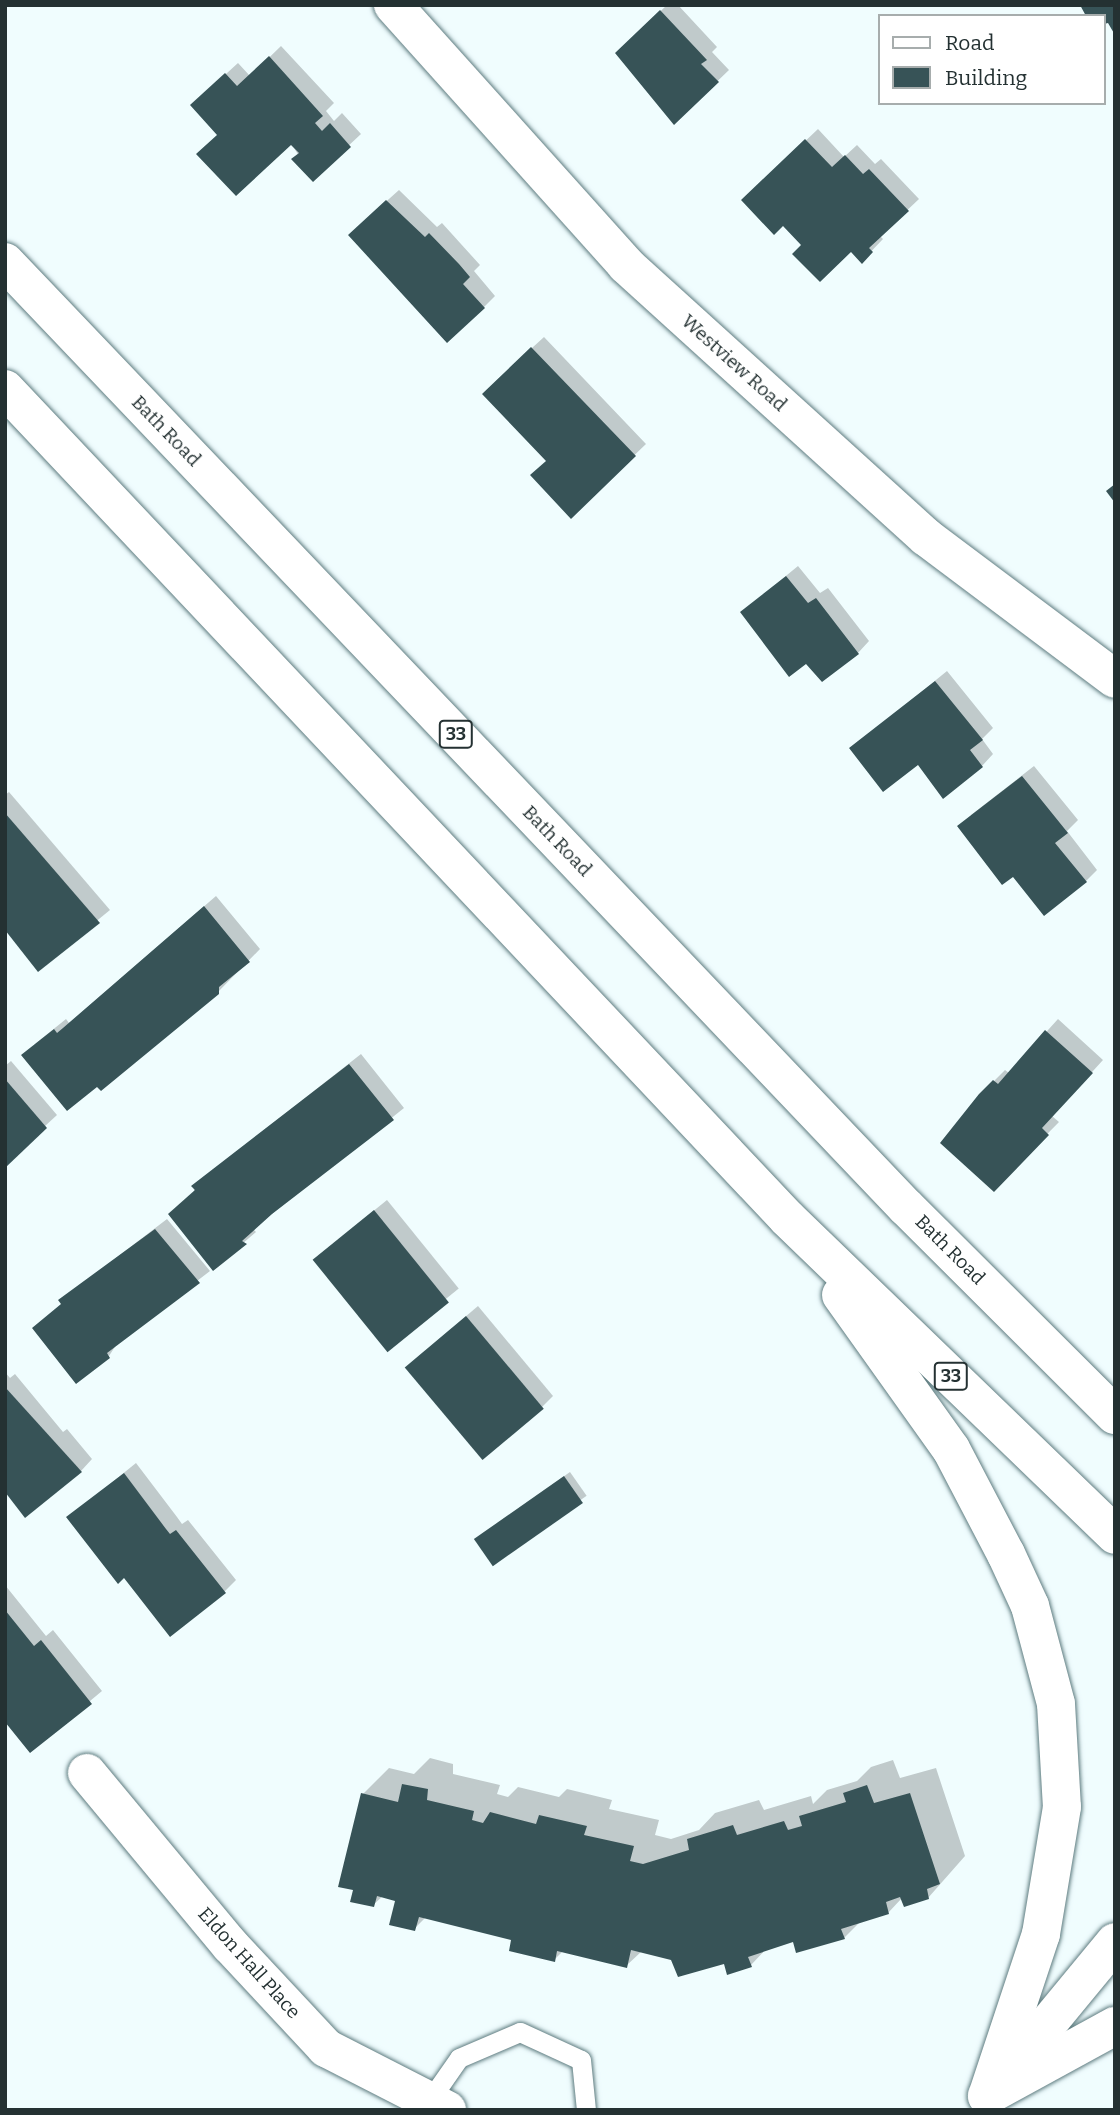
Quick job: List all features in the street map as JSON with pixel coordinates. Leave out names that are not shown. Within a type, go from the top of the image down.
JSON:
[{"type":"main road","name":"Westview Road","points":[[393,5],[626,265],[926,537],[1115,679]]},
{"type":"main road","name":"Bath Road","points":[[5,262],[906,1207],[1115,1415]]},
{"type":"main road","name":"33","points":[[5,389],[787,1218],[1115,1535]]},
{"type":"main road","points":[[787,1218],[951,1449],[1030,1606],[1056,1704],[1062,1807],[1041,1934],[982,2103]]},
{"type":"main road","name":"Eldon Hall Place","points":[[87,1773],[230,1945],[326,2048],[438,2105]]},
{"type":"main road","points":[[982,2103],[1115,1942]]},
{"type":"main road","points":[[982,2103],[1115,2026]]},
{"type":"lane","points":[[438,2105],[459,2057],[520,2032],[581,2060],[586,2110]]},
{"type":"building","points":[[1080,5],[1115,5],[1115,35],[1106,24],[1106,14],[1085,14]]},
{"type":"building","points":[[660,10],[707,60],[701,64],[719,82],[674,125],[615,53]]},
{"type":"building","points":[[269,56],[323,116],[315,123],[322,131],[330,123],[351,147],[313,182],[291,159],[299,153],[291,145],[236,196],[196,154],[217,135],[190,105],[225,73],[237,86]]},
{"type":"building","points":[[805,139],[832,167],[845,155],[863,174],[869,169],[909,211],[869,248],[873,252],[862,264],[851,252],[820,282],[792,254],[801,245],[783,226],[774,235],[741,200]]},
{"type":"building","points":[[386,200],[425,237],[429,233],[459,264],[470,277],[463,284],[485,308],[447,343],[348,235]]},
{"type":"building","points":[[531,347],[636,456],[571,519],[530,475],[546,461],[482,394]]},
{"type":"building","points":[[1115,484],[1115,503],[1106,491]]},
{"type":"building","points":[[786,576],[808,603],[816,598],[859,654],[822,682],[806,664],[789,677],[740,612]]},
{"type":"building","points":[[935,681],[983,740],[970,750],[983,767],[943,799],[918,765],[883,792],[849,748]]},
{"type":"building","points":[[1022,776],[1068,833],[1055,843],[1087,882],[1044,916],[1013,877],[1002,885],[957,826]]},
{"type":"building","points":[[5,813],[100,923],[38,972],[5,930]]},
{"type":"building","points":[[204,906],[250,962],[219,987],[219,994],[101,1091],[97,1087],[67,1111],[21,1055],[54,1029],[57,1033]]},
{"type":"building","points":[[1045,1030],[1093,1073],[1042,1128],[1049,1135],[994,1192],[940,1143],[979,1094],[993,1080],[998,1084]]},
{"type":"building","points":[[349,1064],[394,1120],[272,1214],[242,1241],[247,1244],[213,1271],[168,1214],[195,1190],[191,1186]]},
{"type":"building","points":[[5,1079],[47,1128],[5,1168]]},
{"type":"building","points":[[374,1210],[449,1302],[387,1352],[313,1260]]},
{"type":"building","points":[[155,1229],[200,1283],[107,1353],[110,1358],[76,1384],[32,1328],[61,1304],[58,1300]]},
{"type":"building","points":[[466,1316],[544,1409],[482,1460],[405,1367]]},
{"type":"building","points":[[5,1387],[82,1472],[25,1518],[5,1492]]},
{"type":"building","points":[[124,1473],[170,1534],[176,1530],[226,1593],[170,1637],[124,1578],[118,1584],[66,1517]]},
{"type":"building","points":[[564,1476],[583,1503],[493,1566],[474,1539]]},
{"type":"building","points":[[5,1610],[34,1646],[41,1640],[92,1704],[30,1753],[5,1722]]},
{"type":"building","points":[[402,1784],[428,1789],[427,1800],[474,1811],[472,1820],[483,1823],[490,1812],[536,1824],[539,1815],[587,1826],[584,1835],[634,1846],[630,1861],[643,1864],[689,1850],[687,1839],[733,1825],[737,1835],[784,1821],[788,1830],[802,1826],[799,1816],[846,1802],[843,1793],[867,1785],[874,1803],[910,1793],[940,1884],[927,1889],[929,1899],[904,1907],[900,1897],[886,1902],[889,1914],[841,1929],[845,1939],[796,1953],[793,1942],[748,1957],[752,1967],[727,1975],[724,1964],[678,1977],[671,1960],[631,1950],[627,1968],[557,1951],[555,1962],[509,1951],[511,1940],[419,1917],[415,1931],[389,1925],[395,1901],[377,1896],[374,1907],[350,1902],[353,1890],[338,1887],[361,1793],[398,1802]]}]
